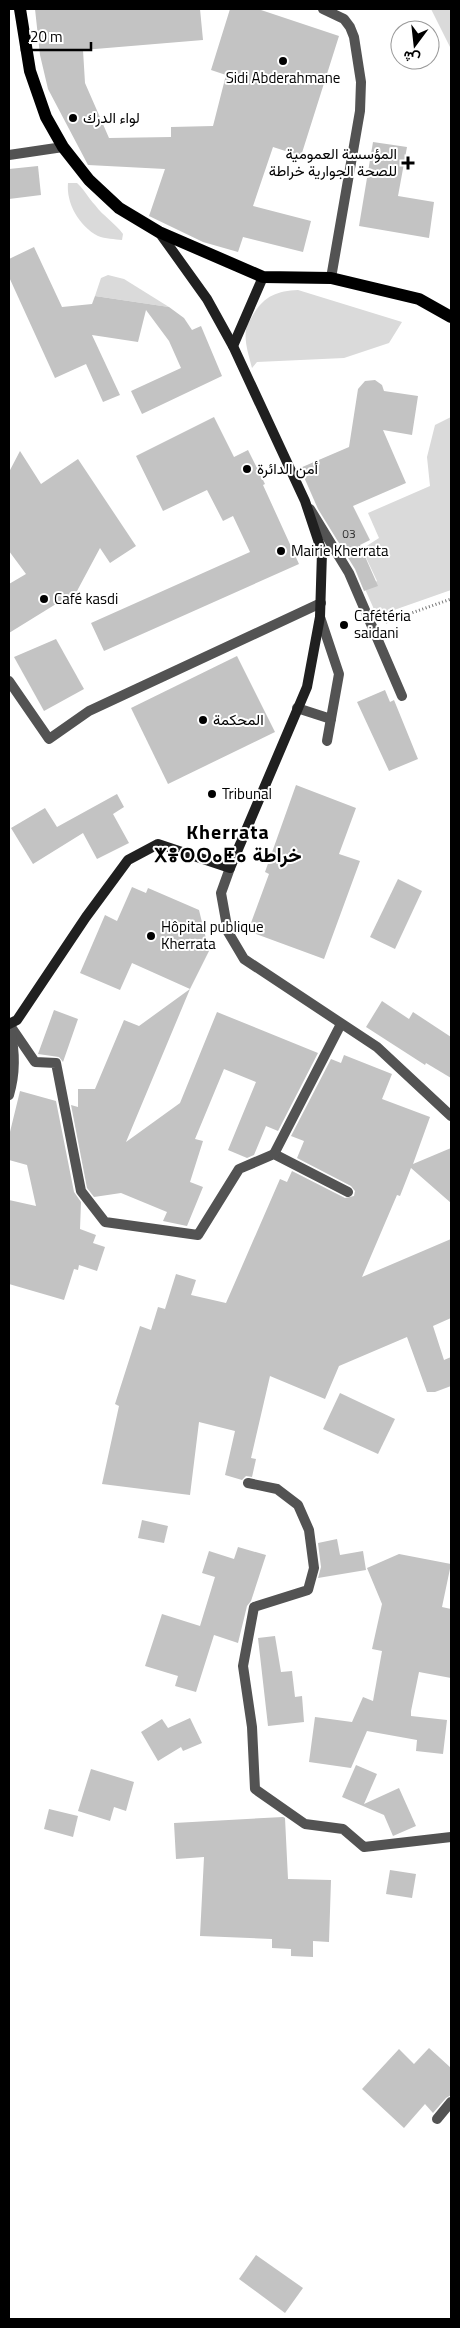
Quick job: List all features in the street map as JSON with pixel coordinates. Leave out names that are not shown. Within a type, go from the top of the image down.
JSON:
[{"type":"main road","points":[[20,9],[30,71],[46,117],[63,147],[89,180],[119,208],[159,232],[263,277],[331,278],[419,300],[451,318]]},
{"type":"street","points":[[323,9],[344,19],[350,28],[354,37],[361,82],[360,111],[331,278]]},
{"type":"street","points":[[9,155],[63,147]]},
{"type":"street","points":[[159,232],[207,299],[233,346],[305,502],[322,552],[320,617],[307,687],[221,893],[228,932],[244,959],[376,1047],[451,1116]]},
{"type":"street","points":[[233,346],[263,277]]},
{"type":"street","points":[[305,502],[349,573],[402,696]]},
{"type":"street","points":[[9,681],[49,738],[89,711],[321,603]]},
{"type":"street","points":[[320,617],[339,674],[327,741]]},
{"type":"street","points":[[298,708],[331,719]]},
{"type":"street","points":[[9,1024],[17,1020],[86,917],[128,860],[158,844],[230,868]]},
{"type":"street","points":[[9,1024],[35,1062],[56,1063],[81,1191],[105,1222],[198,1235],[239,1169],[274,1154],[341,1024]]},
{"type":"street","points":[[9,1024],[14,1043],[12,1083],[9,1095]]},
{"type":"street","points":[[274,1154],[348,1192]]},
{"type":"street","points":[[248,1483],[277,1489],[298,1505],[309,1530],[314,1568],[308,1590],[254,1608],[243,1666],[252,1727],[255,1789],[305,1824],[343,1829],[364,1847],[451,1837]]},
{"type":"street","points":[[437,2119],[451,2102]]},
{"type":"path","points":[[396,618],[451,598]]},
{"type":"shaded area","points":[[431,9],[451,9],[451,49],[440,27],[440,20],[436,20]]},
{"type":"shaded area","points":[[68,183],[77,183],[80,186],[98,209],[123,234],[122,240],[98,236],[85,226],[72,206],[69,198]]},
{"type":"shaded area","points":[[108,275],[124,279],[169,307],[95,296],[101,278]]},
{"type":"shaded area","points":[[298,290],[402,322],[389,343],[344,358],[257,362],[252,368],[247,349],[247,325],[257,309],[267,299],[277,293]]},
{"type":"shaded area","points":[[451,417],[451,590],[377,616],[365,589],[377,581],[362,549],[379,538],[368,513],[430,486],[427,457],[435,425]]},
{"type":"building","points":[[35,9],[200,9],[203,40],[83,50],[85,83],[109,138],[171,137],[171,127],[213,126],[226,75],[211,70],[230,9],[258,9],[339,36],[301,156],[273,147],[253,206],[311,221],[303,252],[243,237],[238,252],[203,242],[149,216],[165,169],[88,165],[48,89],[40,55]]},
{"type":"building","points":[[373,142],[407,147],[398,196],[434,202],[429,238],[359,226]]},
{"type":"building","points":[[38,166],[41,195],[9,199],[9,169]]},
{"type":"building","points":[[34,247],[62,307],[92,304],[95,296],[169,307],[184,318],[192,330],[201,326],[222,376],[142,414],[131,391],[181,368],[169,341],[146,310],[138,342],[92,335],[120,395],[103,402],[86,364],[55,378],[9,277],[9,259]]},
{"type":"building","points":[[375,380],[382,385],[384,391],[418,396],[412,435],[383,430],[406,483],[353,506],[370,540],[360,545],[378,586],[364,591],[355,569],[318,509],[300,468],[349,447],[358,389],[365,381]]},
{"type":"building","points":[[214,417],[234,457],[248,450],[265,484],[263,485],[299,564],[104,651],[91,623],[250,552],[233,516],[223,521],[207,490],[163,511],[136,456]]},
{"type":"building","points":[[20,451],[41,484],[78,459],[136,546],[110,563],[100,548],[77,591],[9,633],[9,584],[26,574],[9,551],[9,472]]},
{"type":"building","points":[[56,639],[84,689],[44,711],[14,657]]},
{"type":"building","name":"المحكمة","points":[[237,656],[275,732],[168,784],[131,708]]},
{"type":"building","points":[[385,690],[390,702],[394,700],[418,759],[389,771],[357,702]]},
{"type":"building","points":[[296,785],[356,808],[339,854],[360,861],[324,959],[248,931],[269,874],[265,872]]},
{"type":"building","points":[[117,794],[124,807],[113,814],[129,843],[97,859],[83,833],[33,864],[11,828],[45,808],[57,827]]},
{"type":"building","points":[[398,879],[422,891],[395,949],[370,937]]},
{"type":"building","name":"Hôpital publique Kherrata","points":[[132,887],[146,893],[148,888],[199,910],[209,951],[190,989],[132,963],[120,990],[80,973],[105,915],[117,921]]},
{"type":"building","points":[[190,989],[126,1142],[180,1103],[217,1012],[318,1053],[278,1131],[266,1126],[254,1155],[247,1158],[228,1150],[256,1082],[224,1069],[195,1139],[203,1141],[190,1182],[203,1187],[187,1226],[163,1221],[167,1212],[121,1193],[94,1197],[87,1188],[71,1105],[78,1107],[78,1089],[95,1089],[124,1020],[139,1026]]},
{"type":"building","points":[[382,1001],[409,1019],[413,1012],[451,1037],[451,1078],[426,1063],[425,1065],[366,1027]]},
{"type":"building","points":[[54,1010],[78,1019],[63,1062],[59,1057],[38,1054]]},
{"type":"building","points":[[344,1055],[392,1074],[382,1099],[430,1117],[413,1164],[451,1148],[451,1203],[411,1168],[400,1196],[397,1195],[362,1277],[451,1239],[451,1318],[433,1326],[444,1360],[451,1357],[451,1386],[435,1392],[427,1392],[407,1337],[339,1366],[325,1399],[270,1376],[251,1458],[256,1459],[252,1477],[246,1476],[242,1480],[225,1475],[235,1431],[199,1422],[190,1495],[102,1484],[119,1406],[115,1404],[140,1326],[151,1330],[158,1307],[165,1309],[176,1274],[196,1280],[191,1295],[226,1303],[280,1179],[287,1182],[292,1171],[345,1198],[354,1196],[355,1191],[351,1186],[297,1158],[304,1141],[291,1136],[331,1059],[341,1063]]},
{"type":"building","points":[[20,1091],[56,1101],[74,1192],[81,1202],[80,1229],[96,1235],[93,1243],[105,1247],[97,1271],[79,1265],[78,1270],[74,1269],[64,1300],[9,1284],[9,1200],[36,1206],[27,1165],[9,1160],[9,1136]]},
{"type":"building","points":[[340,1393],[395,1419],[378,1454],[323,1429]]},
{"type":"building","points":[[142,1520],[168,1526],[164,1543],[138,1538]]},
{"type":"building","points":[[337,1539],[340,1555],[363,1551],[366,1570],[318,1578],[321,1567],[318,1543]]},
{"type":"building","points":[[238,1547],[266,1555],[251,1601],[247,1606],[238,1643],[214,1635],[196,1692],[175,1686],[178,1676],[145,1666],[162,1614],[200,1626],[215,1577],[202,1573],[209,1551],[234,1559]]},
{"type":"building","points":[[399,1554],[451,1564],[442,1607],[451,1609],[451,1678],[419,1672],[411,1711],[411,1716],[447,1720],[443,1754],[416,1751],[417,1740],[367,1731],[351,1768],[309,1762],[315,1717],[352,1722],[363,1697],[373,1701],[382,1651],[372,1649],[382,1604],[367,1568]]},
{"type":"building","points":[[275,1636],[281,1672],[292,1671],[295,1697],[302,1696],[304,1722],[268,1726],[258,1638]]},
{"type":"building","points":[[190,1718],[202,1743],[183,1751],[181,1747],[158,1761],[141,1732],[162,1719],[168,1728]]},
{"type":"building","points":[[356,1765],[377,1774],[364,1804],[399,1788],[416,1826],[393,1836],[384,1815],[342,1797]]},
{"type":"building","points":[[91,1769],[134,1782],[126,1811],[114,1807],[110,1821],[78,1811]]},
{"type":"building","points":[[49,1809],[78,1816],[73,1837],[44,1829]]},
{"type":"building","points":[[285,1818],[288,1879],[331,1880],[329,1942],[313,1941],[313,1957],[291,1956],[291,1949],[272,1948],[272,1939],[200,1936],[204,1857],[176,1859],[174,1823]]},
{"type":"building","points":[[390,1870],[416,1874],[412,1898],[386,1894]]},
{"type":"building","points":[[429,2048],[451,2068],[451,2095],[433,2113],[425,2104],[404,2128],[362,2089],[399,2049],[414,2064]]},
{"type":"building","points":[[256,2255],[303,2288],[285,2313],[239,2279]]},
{"type":"place","name":"Sidi Abderahmane","points":[[283,61]]},
{"type":"place","name":"لواء الدرك","points":[[73,118]]},
{"type":"place","name":"المؤسسة العمومية للصحة الجوارية خراطة","points":[[408,163]]},
{"type":"place","name":"أمن الدائرة","points":[[247,469]]},
{"type":"place","name":"Mairie Kherrata","points":[[281,551]]},
{"type":"place","name":"Café kasdi","points":[[44,599]]},
{"type":"place","name":"Cafétéria saidani","points":[[344,625]]},
{"type":"place","name":"المحكمة","points":[[203,720]]},
{"type":"place","name":"Tribunal","points":[[212,794]]},
{"type":"place","name":"Hôpital publique Kherrata","points":[[151,936]]},
{"type":"district","name":"Kherrata ⵅⴻⵔⵔⴰⵟⴰ خراطة","points":[[228,844]]}]
